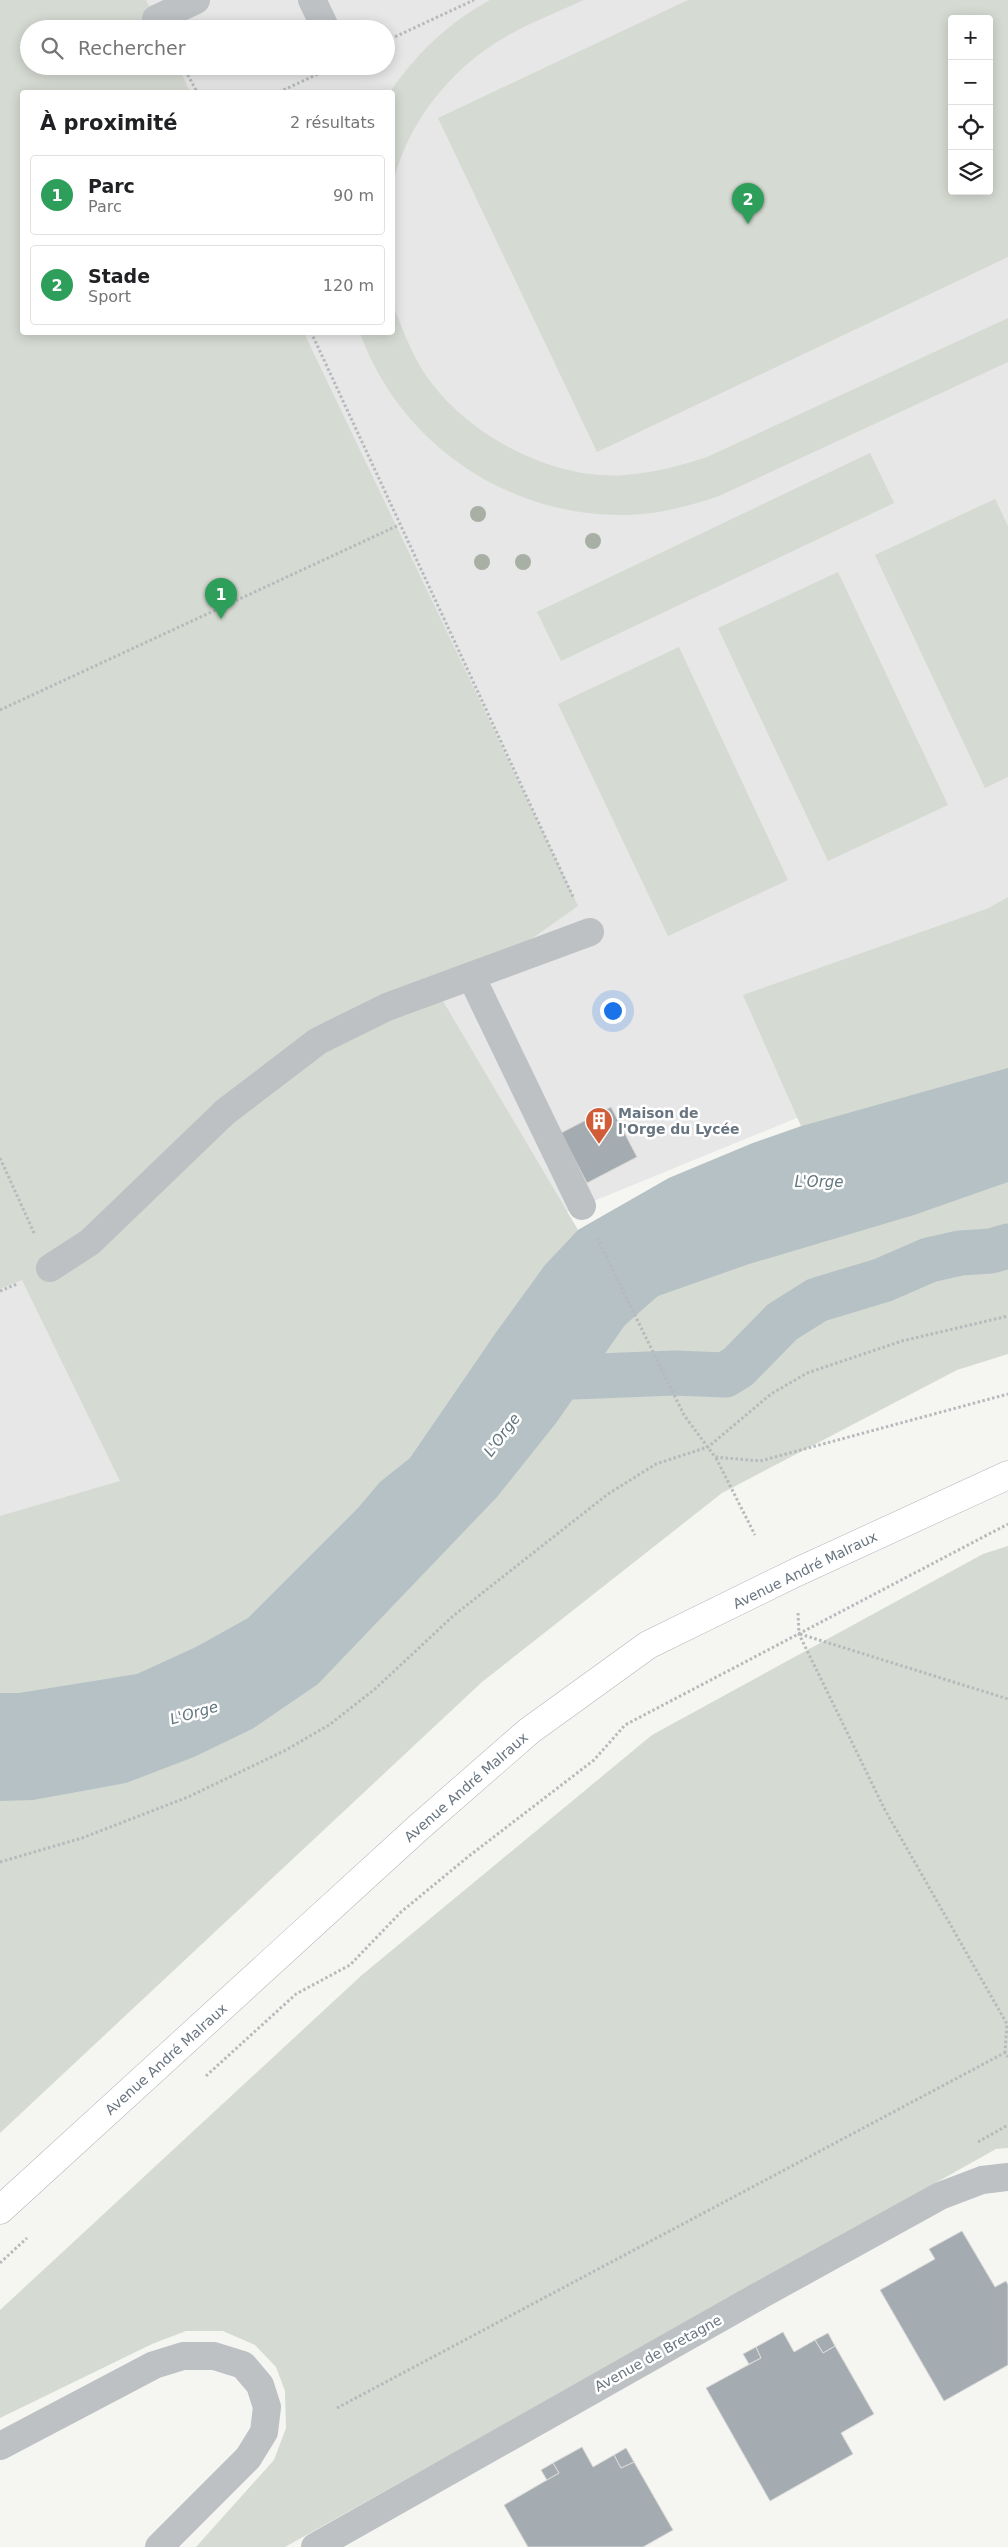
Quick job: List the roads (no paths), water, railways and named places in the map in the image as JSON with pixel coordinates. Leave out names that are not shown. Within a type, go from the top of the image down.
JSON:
[{"type":"main road","name":"Avenue André Malraux","points":[[0,2210],[419,1827],[530,1731],[648,1645],[797,1572],[1008,1475]]},
{"type":"street","points":[[156,18],[196,0]]},
{"type":"street","points":[[312,0],[322,20]]},
{"type":"street","points":[[50,1268],[90,1242],[225,1112],[318,1040],[387,1008],[590,932]]},
{"type":"street","points":[[471,976],[582,1206]]},
{"type":"street","name":"Avenue de Bretagne","points":[[315,2547],[757,2297],[940,2196],[982,2180],[1008,2177]]},
{"type":"street","points":[[0,2446],[154,2365],[183,2356],[214,2356],[243,2365],[260,2385],[267,2407],[264,2432],[248,2458],[159,2547]]},
{"type":"water","name":"L'Orge","points":[[1008,1068],[1008,1182],[914,1215],[749,1264],[658,1296],[625,1325],[556,1423],[497,1497],[318,1684],[252,1729],[194,1757],[126,1783],[33,1800],[0,1801],[0,1693],[19,1693],[137,1674],[196,1647],[248,1618],[358,1508],[380,1482],[410,1458],[497,1331],[545,1265],[578,1230],[669,1178],[753,1143],[802,1126]]},
{"type":"waterway","points":[[551,1370],[573,1377],[674,1373],[725,1375],[738,1367],[782,1322],[817,1300],[883,1280],[929,1260],[960,1253],[991,1251],[1008,1246]]},
{"type":"place","name":"Stade","points":[[748,224]]},
{"type":"place","name":"Parc","points":[[221,619]]},
{"type":"place","name":"Maison de l'Orge du Lycée","points":[[599,1145]]}]
